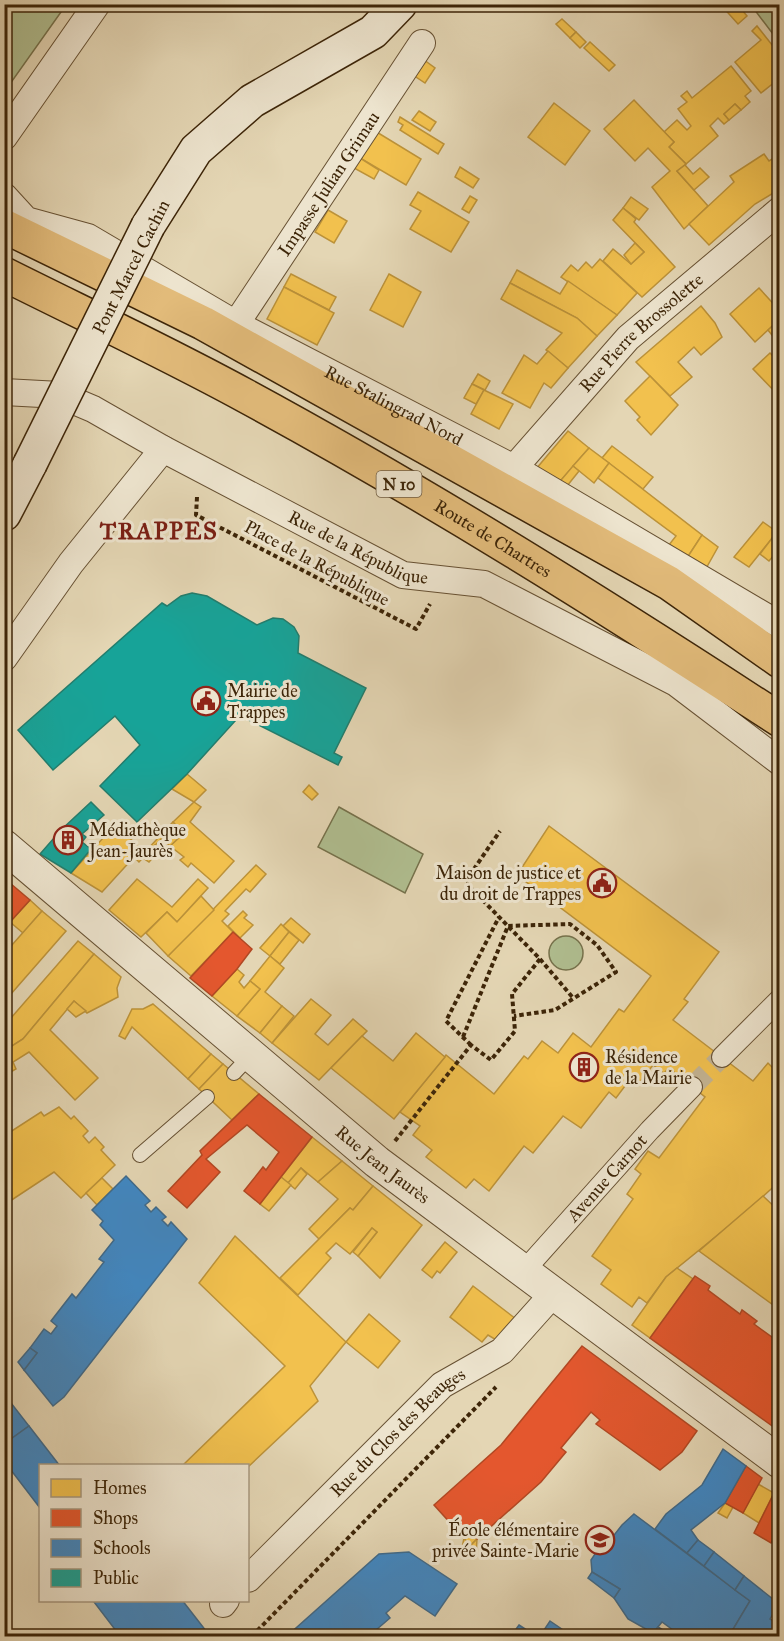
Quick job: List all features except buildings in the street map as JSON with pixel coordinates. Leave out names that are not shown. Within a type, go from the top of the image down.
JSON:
[{"type":"main road","name":"Pont Marcel Cachin","points":[[4,514],[148,226],[196,150],[252,101],[373,32],[400,4]]},
{"type":"main road","name":"N 10","points":[[4,226],[203,323],[433,454],[669,583],[780,661]]},
{"type":"main road","name":"Route de Chartres","points":[[4,274],[254,400],[425,499],[643,631],[780,720]]},
{"type":"street","points":[[4,137],[97,4]]},
{"type":"street","name":"Impasse Julian Grimau","points":[[236,324],[422,43]]},
{"type":"street","name":"Rue Stalingrad Nord","points":[[4,196],[26,220],[88,237],[236,324],[514,468],[780,625]]},
{"type":"street","name":"Rue Pierre Brossolette","points":[[514,468],[628,338],[780,210]]},
{"type":"street","name":"Rue de la République","points":[[4,392],[60,395],[93,409],[163,449],[403,575],[484,584],[676,683],[780,762]]},
{"type":"street","points":[[4,658],[71,563],[163,449]]},
{"type":"street","name":"Rue Jean Jaurès","points":[[4,846],[242,1065],[377,1162],[780,1462]]},
{"type":"street","points":[[722,1057],[780,999]]},
{"type":"street","name":"Avenue Carnot","points":[[523,1272],[650,1130],[692,1087]]},
{"type":"street","name":"Rue du Clos des Beauges","points":[[249,1579],[442,1385],[502,1351],[553,1294]]},
{"type":"lane","points":[[140,1155],[207,1097]]},
{"type":"path","name":"Place de la République","points":[[199,468],[196,514],[416,629],[443,579]]},
{"type":"path","points":[[500,831],[465,882],[540,959],[574,999]]},
{"type":"path","points":[[499,917],[446,1021],[491,1060],[515,1031],[512,994],[540,959]]},
{"type":"path","points":[[508,926],[570,924],[597,945],[616,972],[555,1010],[514,1016]]},
{"type":"path","points":[[463,1037],[508,926]]},
{"type":"path","points":[[411,1120],[471,1045]]},
{"type":"path","points":[[252,1636],[498,1384]]},
{"type":"green space","points":[[4,5],[66,5],[5,91]]},
{"type":"green space","points":[[751,5],[779,5],[779,42]]},
{"type":"green space","points":[[339,807],[423,854],[405,893],[318,847]]},
{"type":"green space","points":[[566,936],[578,941],[583,953],[578,965],[566,970],[554,965],[549,953],[554,941]]},
{"type":"tunnel","points":[[692,1087],[722,1057]]},
{"type":"place","name":"Mairie de Trappes","points":[[206,701]]},
{"type":"place","name":"Médiathèque Jean-Jaurès","points":[[68,840]]},
{"type":"place","name":"Maison de justice et du droit de Trappes","points":[[602,883]]},
{"type":"place","name":"Résidence de la Mairie","points":[[584,1067]]},
{"type":"place","name":"École élémentaire privée Sainte-Marie","points":[[600,1540]]},
{"type":"district","name":"TRAPPES","points":[[159,531]]}]
